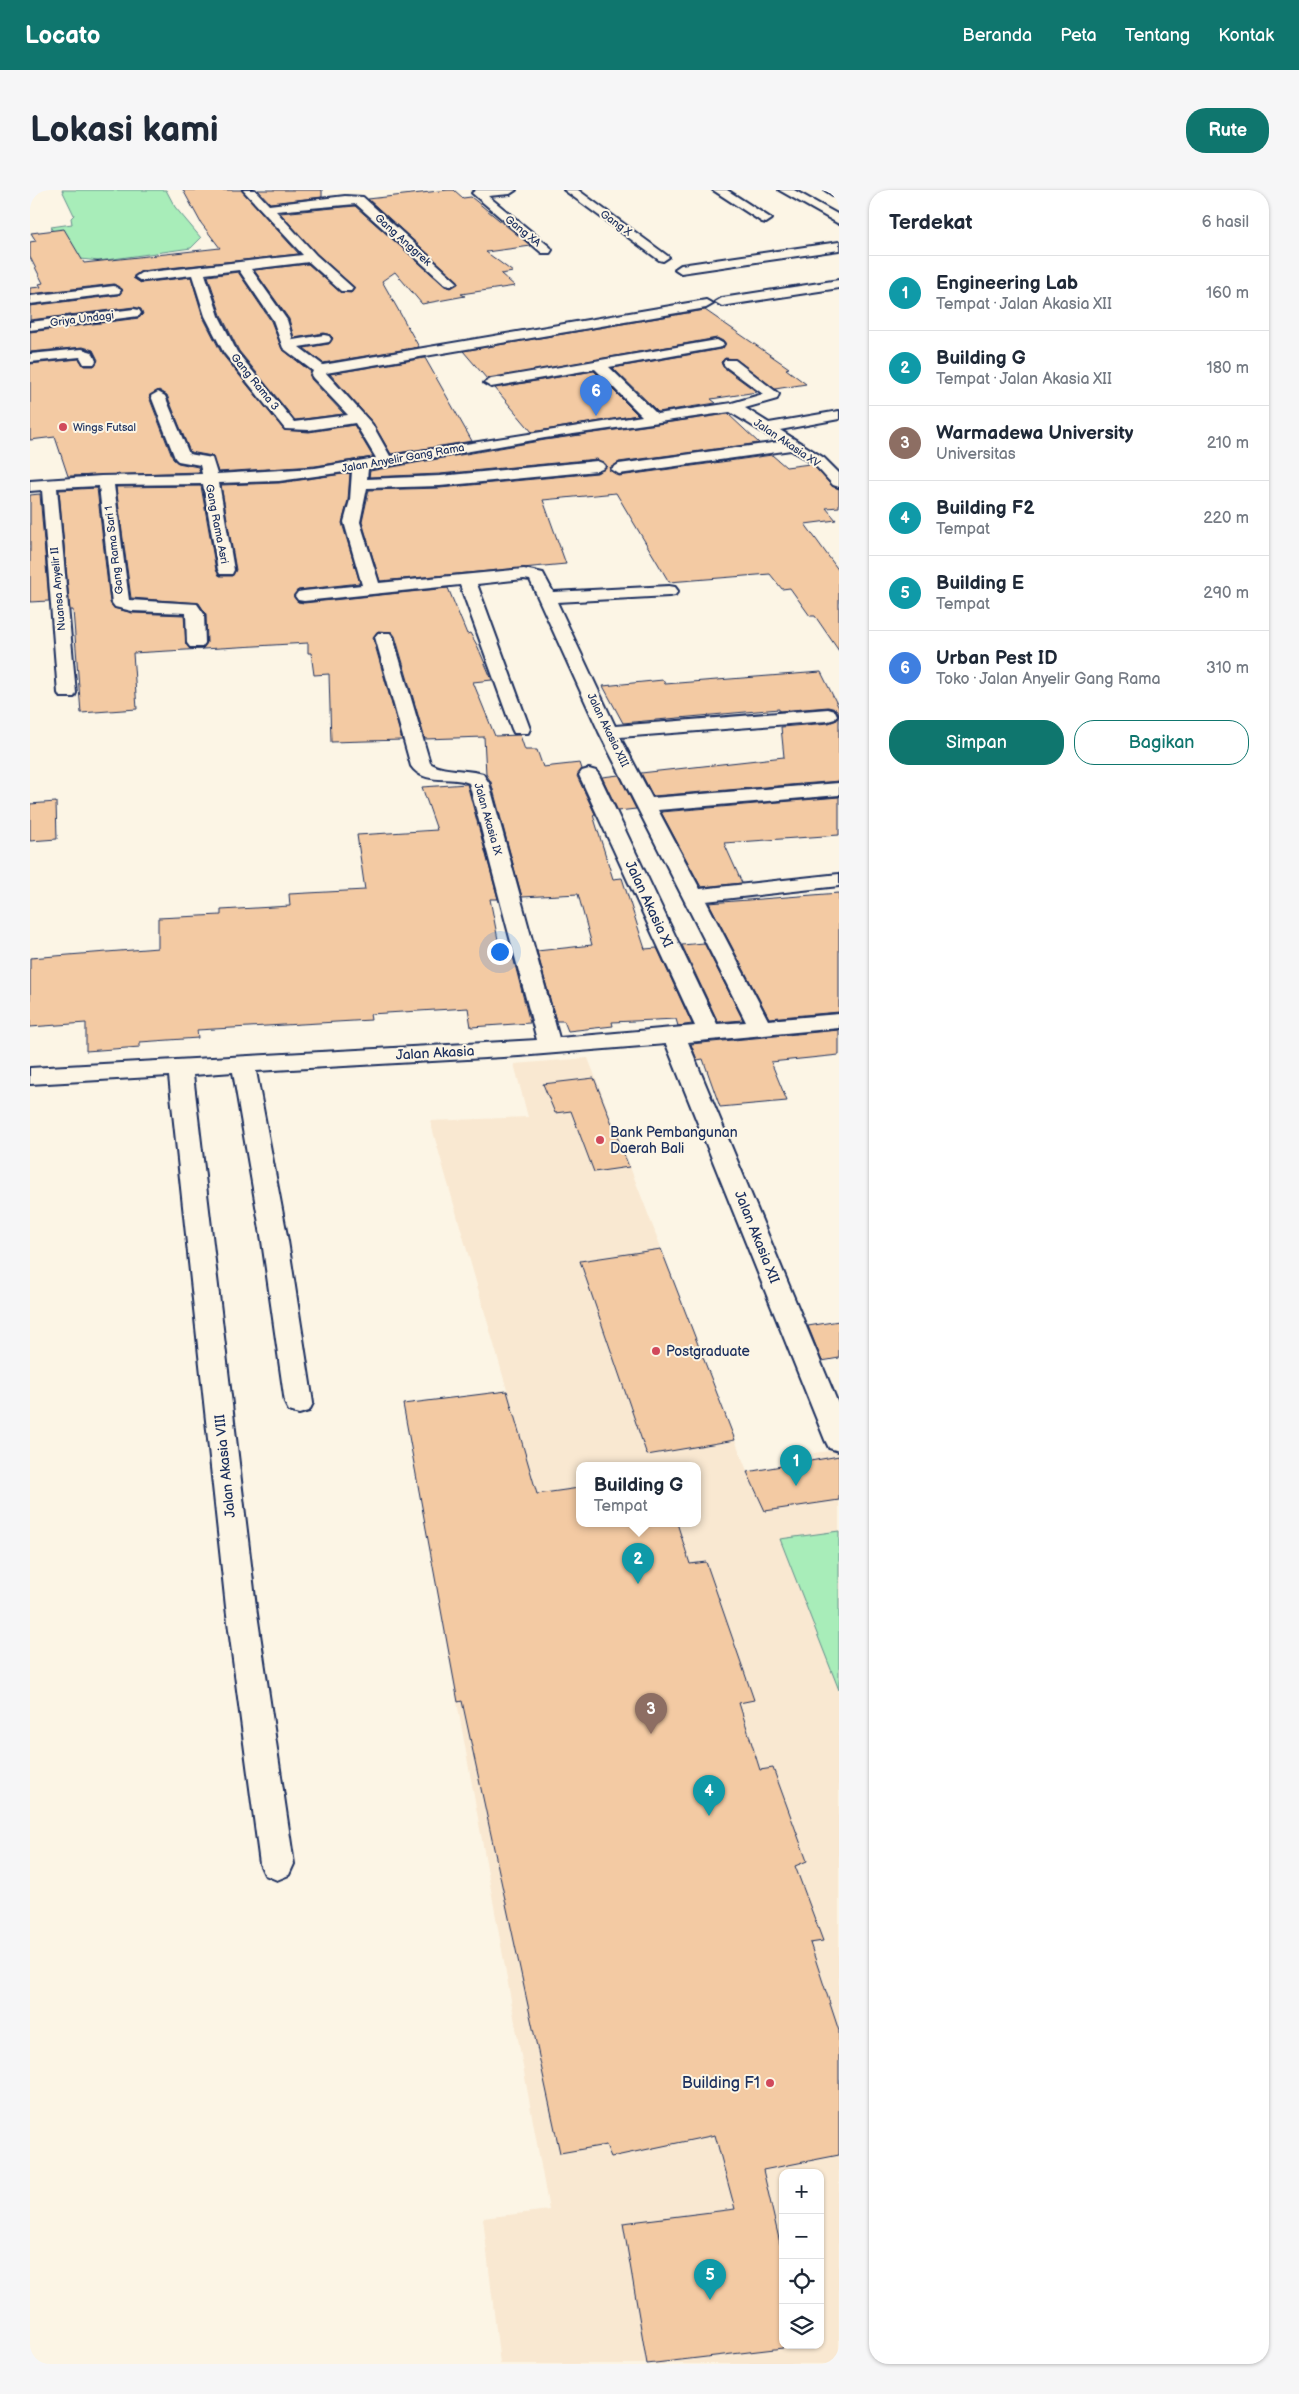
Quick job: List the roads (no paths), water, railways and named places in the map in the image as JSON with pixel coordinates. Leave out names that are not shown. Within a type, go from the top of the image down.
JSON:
[{"type":"street","points":[[249,190],[312,258],[346,288]]},
{"type":"street","name":"Gang XA","points":[[510,190],[478,193],[546,250]]},
{"type":"street","name":"Gang X","points":[[570,190],[663,257]]},
{"type":"street","points":[[719,190],[766,219]]},
{"type":"street","points":[[785,190],[839,220]]},
{"type":"street","points":[[831,190],[839,194]]},
{"type":"street","name":"Gang Anggrek","points":[[266,209],[357,200],[451,282]]},
{"type":"street","points":[[681,269],[839,246]]},
{"type":"street","points":[[141,277],[312,258]]},
{"type":"street","points":[[242,265],[280,320],[288,345],[320,370],[706,304]]},
{"type":"street","name":"Gang Rama 3","points":[[197,270],[212,316],[231,353],[290,426],[309,426],[360,418]]},
{"type":"street","points":[[722,302],[839,284]]},
{"type":"street","name":"Griya Undagi","points":[[30,300],[114,290]]},
{"type":"street","name":"Griya Undagi","points":[[30,326],[134,313]]},
{"type":"street","points":[[288,345],[324,339]]},
{"type":"street","points":[[491,384],[717,344]]},
{"type":"street","points":[[30,358],[82,353],[87,355],[89,360]]},
{"type":"street","name":"Jalan Anyelir Gang Rama","points":[[30,486],[106,480],[280,477],[733,407],[772,396],[772,394],[730,363]]},
{"type":"street","points":[[600,365],[654,418]]},
{"type":"street","points":[[320,370],[318,375],[360,418],[374,436],[385,460]]},
{"type":"street","name":"Gang Rama Asri","points":[[158,396],[183,458],[206,460],[226,570]]},
{"type":"street","name":"Jalan Akasia XV","points":[[733,407],[819,462],[839,482]]},
{"type":"street","points":[[765,428],[839,415]]},
{"type":"street","points":[[619,469],[793,446]]},
{"type":"street","points":[[819,462],[839,459]]},
{"type":"street","points":[[360,465],[358,500],[352,522],[372,589]]},
{"type":"street","points":[[358,484],[440,481],[597,466]]},
{"type":"street","name":"Gang Rama Sari 1","points":[[106,480],[120,603],[132,606],[191,608],[195,614],[196,643]]},
{"type":"street","name":"Nuansa Anyelir II","points":[[48,484],[67,693]]},
{"type":"street","name":"Jalan Akasia XIII","points":[[304,596],[530,574],[538,579],[545,598],[608,732],[690,896],[761,1028]]},
{"type":"street","points":[[467,581],[521,730]]},
{"type":"street","points":[[545,598],[669,591]]},
{"type":"street","name":"Jalan Akasia IX","points":[[384,637],[421,766],[427,771],[468,775],[476,778],[479,783],[550,1046]]},
{"type":"street","points":[[608,732],[828,715]]},
{"type":"street","name":"Jalan Akasia XI","points":[[589,775],[709,1032]]},
{"type":"street","points":[[645,805],[839,789]]},
{"type":"street","points":[[690,896],[839,880]]},
{"type":"street","name":"Jalan Akasia","points":[[30,1076],[550,1046],[839,1020]]},
{"type":"street","name":"Jalan Akasia XII","points":[[674,1035],[839,1440]]},
{"type":"street","points":[[243,1064],[275,1241],[299,1403]]},
{"type":"street","name":"Jalan Akasia VIII","points":[[180,1067],[241,1606],[277,1864]]},
{"type":"place","name":"Urban Pest ID","points":[[596,416]]},
{"type":"place","name":"Wings Futsal","points":[[63,427]]},
{"type":"place","name":"Bank Pembangunan Daerah Bali","points":[[600,1140]]},
{"type":"place","name":"Postgraduate","points":[[656,1351]]},
{"type":"place","name":"Engineering Lab","points":[[796,1486]]},
{"type":"place","name":"Building G","points":[[638,1584]]},
{"type":"place","name":"Warmadewa University","points":[[651,1734]]},
{"type":"place","name":"Building F2","points":[[709,1816]]},
{"type":"place","name":"Building F1","points":[[770,2083]]},
{"type":"place","name":"Building E","points":[[710,2300]]}]
